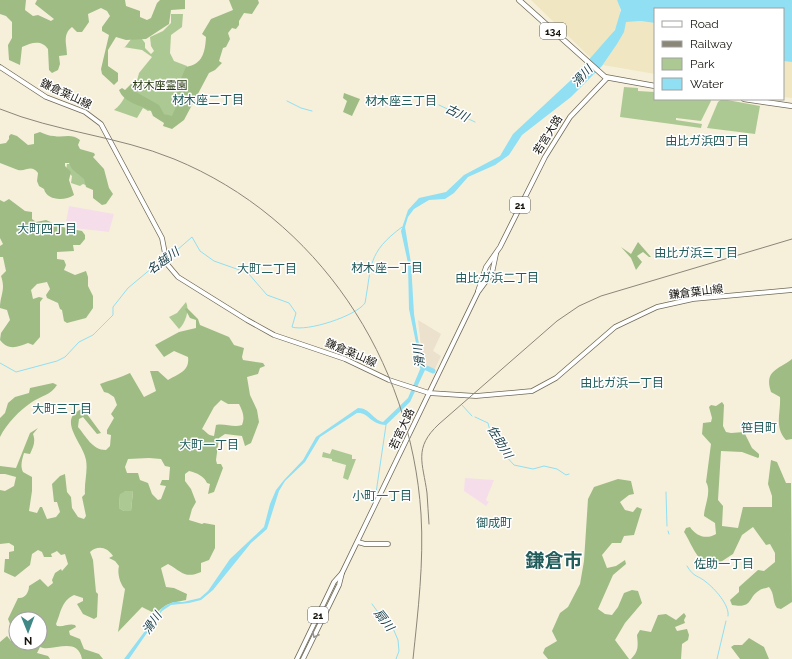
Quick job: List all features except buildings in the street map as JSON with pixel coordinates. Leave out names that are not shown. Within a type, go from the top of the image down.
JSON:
[{"type":"highway","name":"134","points":[[519,0],[607,78],[654,86]]},
{"type":"highway","points":[[751,100],[792,106]]},
{"type":"main road","name":"鎌倉葉山線","points":[[0,67],[46,97],[85,112],[101,124],[162,238],[167,261],[178,277],[263,329],[280,337],[344,359],[385,379],[429,393],[476,396],[532,391],[556,378],[615,327],[657,307],[693,299],[792,290]]},
{"type":"main road","name":"若宮大路","points":[[297,659],[335,581],[342,573],[358,542],[478,292],[486,267],[496,254],[542,162],[566,123],[607,78]]},
{"type":"main road","name":"若宮大路","points":[[478,292],[492,273],[496,254]]},
{"type":"main road","points":[[358,542],[365,544],[388,544]]},
{"type":"main road","name":"若宮大路","points":[[304,659],[340,583],[342,573]]},
{"type":"main road","points":[[335,581],[340,583]]},
{"type":"shaded area","points":[[69,206],[114,214],[109,232],[65,227]]},
{"type":"shaded area","points":[[418,320],[441,334],[433,351],[441,356],[434,371],[423,365]]},
{"type":"shaded area","points":[[465,478],[494,480],[486,500],[489,502],[486,506],[464,491]]},
{"type":"green space","points":[[0,0],[26,0],[25,10],[33,16],[38,15],[51,21],[54,19],[35,4],[37,0],[125,0],[126,6],[140,11],[140,17],[147,20],[151,18],[157,3],[160,0],[185,0],[185,9],[171,10],[169,24],[146,39],[126,40],[116,37],[108,50],[108,66],[118,73],[118,81],[114,85],[102,74],[101,69],[109,35],[102,31],[102,27],[110,16],[107,11],[101,8],[88,14],[89,22],[82,32],[77,32],[72,27],[69,30],[66,36],[67,55],[59,56],[60,64],[58,70],[52,73],[49,70],[48,49],[39,43],[32,43],[22,47],[20,65],[9,60],[8,45],[12,38],[12,22],[6,16],[0,14]]},
{"type":"green space","points":[[229,0],[258,0],[259,3],[252,14],[244,13],[236,29],[232,28],[228,33],[230,39],[226,47],[223,48],[219,61],[222,63],[215,70],[209,73],[184,120],[172,129],[163,126],[164,123],[153,116],[151,111],[129,101],[121,94],[119,90],[122,88],[125,90],[131,84],[135,85],[134,90],[136,92],[159,105],[164,114],[172,116],[179,100],[176,90],[186,67],[200,60],[204,52],[206,37],[202,34],[211,19],[233,10]]},
{"type":"green space","name":"材木座霊園","points":[[171,14],[183,14],[182,27],[171,35],[170,53],[174,61],[187,66],[180,102],[172,118],[153,109],[148,111],[143,108],[137,118],[114,110],[127,94],[135,88],[139,73],[152,57],[142,50],[123,47],[125,47],[132,38],[142,39],[145,43],[145,48],[151,54],[154,51],[151,46],[150,37],[163,31],[171,23]]},
{"type":"green space","points":[[624,87],[638,88],[638,91],[654,92],[654,100],[711,101],[701,121],[676,118],[676,120],[702,124],[701,128],[620,117]]},
{"type":"green space","points":[[344,93],[360,99],[352,116],[343,112],[347,101],[343,98]]},
{"type":"green space","points":[[721,100],[727,100],[760,106],[755,134],[707,128],[718,102]]},
{"type":"green space","points":[[40,132],[50,136],[70,136],[77,138],[80,140],[78,145],[80,149],[94,153],[95,155],[93,157],[104,169],[109,188],[113,194],[106,204],[102,205],[93,198],[93,190],[86,187],[84,179],[72,169],[69,163],[65,163],[65,166],[71,172],[69,180],[74,195],[57,199],[49,196],[44,189],[39,186],[37,181],[38,173],[35,170],[18,170],[0,163],[0,144],[6,143],[11,134],[17,136],[28,145],[34,144],[34,134]]},
{"type":"green space","points":[[67,164],[72,164],[93,188],[83,184],[80,186],[71,183],[72,176],[66,170]]},
{"type":"green space","points":[[9,199],[25,211],[32,212],[32,219],[36,222],[46,220],[62,227],[82,231],[85,235],[85,239],[80,245],[73,245],[74,251],[57,252],[57,259],[64,260],[66,265],[64,270],[75,275],[86,271],[88,286],[93,296],[93,308],[86,318],[67,323],[64,321],[62,310],[60,309],[58,303],[47,298],[46,295],[50,289],[47,282],[37,284],[31,290],[33,299],[39,297],[43,298],[40,302],[40,337],[33,345],[28,343],[13,347],[6,346],[0,340],[1,333],[10,320],[7,310],[0,308],[3,289],[1,276],[6,271],[3,257],[0,257],[0,246],[3,244],[0,238],[0,200],[4,202]]},
{"type":"green space","points":[[638,242],[651,257],[643,252],[637,256],[642,262],[636,270],[631,258],[621,247],[631,254]]},
{"type":"green space","points":[[186,302],[186,317],[179,329],[169,317],[177,313]]},
{"type":"green space","points":[[187,308],[198,319],[200,325],[229,337],[234,345],[244,348],[242,357],[243,360],[263,363],[265,366],[260,368],[258,374],[247,377],[250,395],[257,410],[259,422],[251,443],[245,446],[242,436],[225,434],[219,438],[216,460],[217,464],[221,464],[223,468],[214,492],[208,494],[210,484],[207,483],[200,475],[189,471],[185,474],[185,481],[191,489],[196,502],[189,520],[202,524],[215,525],[215,548],[209,560],[201,563],[201,572],[196,574],[184,574],[168,564],[161,568],[166,587],[174,588],[187,594],[186,600],[167,605],[156,614],[142,607],[118,632],[125,589],[119,578],[119,566],[115,561],[109,558],[113,556],[111,553],[102,548],[96,548],[90,552],[93,560],[96,592],[98,594],[97,617],[94,619],[83,614],[77,604],[83,601],[83,598],[74,595],[64,604],[56,624],[57,626],[71,624],[75,625],[76,627],[69,631],[70,635],[80,639],[84,649],[99,654],[103,659],[82,659],[79,652],[70,646],[48,648],[48,611],[12,611],[18,598],[26,595],[29,586],[40,579],[48,587],[53,583],[52,580],[55,573],[61,569],[62,571],[68,564],[65,554],[61,555],[57,551],[51,554],[52,557],[44,557],[42,552],[38,550],[32,554],[30,565],[15,577],[4,572],[5,559],[9,559],[9,552],[14,551],[14,546],[9,543],[0,544],[0,490],[5,491],[14,486],[16,477],[0,474],[0,466],[16,468],[30,433],[38,428],[33,434],[34,442],[30,454],[24,453],[22,463],[23,472],[32,477],[32,491],[29,511],[37,513],[40,507],[42,507],[47,519],[56,517],[60,512],[57,502],[54,502],[52,484],[60,476],[65,474],[67,492],[71,497],[72,508],[78,517],[84,519],[86,516],[82,497],[85,494],[86,460],[74,434],[71,421],[73,416],[83,408],[92,409],[87,414],[101,433],[97,434],[83,417],[79,419],[78,427],[93,445],[97,448],[106,450],[110,446],[111,435],[107,434],[107,430],[114,418],[111,414],[117,405],[114,397],[104,392],[100,384],[130,373],[144,397],[156,391],[150,371],[158,371],[168,380],[182,372],[187,366],[188,357],[174,351],[164,357],[155,345],[179,332],[196,328],[196,320],[190,318],[185,309]],"holes":[[[221,400],[228,404],[239,404],[243,414],[242,425],[216,425],[214,436],[208,434],[202,429],[214,407]],[[128,459],[161,459],[165,466],[170,467],[169,480],[162,480],[160,485],[166,486],[161,499],[158,500],[152,494],[148,483],[140,480],[138,473],[127,473],[125,467]],[[126,491],[133,491],[131,511],[124,511],[119,508],[120,494]]]},
{"type":"green space","points":[[792,359],[792,439],[786,440],[782,435],[779,425],[780,397],[771,392],[769,379],[777,368]]},
{"type":"green space","points":[[53,383],[57,385],[55,388],[22,409],[10,422],[0,437],[0,418],[5,413],[8,403],[15,397],[29,393],[30,388]]},
{"type":"green space","points":[[722,402],[724,405],[723,426],[726,432],[744,432],[752,448],[759,454],[759,457],[758,458],[742,452],[721,451],[718,500],[723,506],[722,526],[738,528],[743,507],[772,507],[772,496],[768,484],[771,460],[777,462],[786,483],[791,483],[792,602],[781,609],[777,608],[775,605],[772,592],[769,587],[761,589],[747,604],[744,605],[732,605],[730,600],[739,592],[739,587],[758,570],[764,571],[775,562],[775,553],[770,544],[766,545],[753,527],[742,535],[733,554],[713,567],[703,562],[684,532],[686,528],[690,527],[698,535],[705,537],[716,534],[715,523],[704,516],[708,495],[708,486],[706,482],[711,444],[702,434],[703,423],[711,422],[712,418],[709,407],[711,405],[716,406]]},
{"type":"green space","points":[[332,449],[352,455],[352,459],[356,459],[348,480],[343,478],[346,465],[332,461],[332,459],[322,457],[323,452],[330,454]]},
{"type":"green space","points":[[618,479],[631,481],[634,494],[629,495],[620,502],[625,510],[633,512],[637,507],[642,509],[634,535],[624,536],[621,543],[612,543],[602,555],[607,568],[616,566],[625,560],[626,564],[613,575],[598,609],[605,614],[612,615],[618,607],[624,593],[632,590],[638,591],[642,603],[625,623],[615,640],[629,659],[548,659],[543,653],[545,648],[557,641],[552,631],[560,613],[568,607],[580,584],[584,561],[588,499],[594,487]]},
{"type":"green space","points":[[133,491],[131,511],[124,511],[119,508],[120,493]]},
{"type":"green space","points":[[684,613],[686,616],[684,620],[685,623],[675,627],[677,631],[687,629],[689,635],[688,640],[682,644],[681,659],[631,659],[637,651],[637,635],[640,630],[651,632],[658,615],[666,614],[676,620]]},
{"type":"green space","points":[[7,636],[8,651],[38,651],[37,653],[48,656],[50,659],[0,659],[0,642]]},
{"type":"green space","points":[[749,638],[764,647],[769,659],[740,659],[731,647],[734,645],[742,645]]},
{"type":"sand","points":[[531,0],[617,0],[620,8],[620,16],[613,32],[591,58]]},
{"type":"sand","points":[[641,21],[654,23],[654,74],[603,65],[619,39],[625,22]]},
{"type":"sand","points":[[784,61],[792,62],[792,98],[784,97]]},
{"type":"water","name":"滑川","points":[[617,0],[792,0],[792,62],[784,61],[784,8],[654,8],[654,23],[641,21],[626,22],[624,32],[602,66],[571,97],[522,135],[509,155],[495,165],[468,177],[454,193],[445,199],[429,200],[414,209],[408,217],[405,227],[411,263],[414,314],[422,363],[425,370],[410,402],[386,425],[376,423],[364,414],[357,413],[320,437],[305,462],[285,481],[279,491],[267,529],[251,543],[213,590],[201,600],[171,605],[162,611],[129,659],[124,659],[163,607],[173,602],[183,602],[200,598],[208,591],[230,559],[264,527],[270,504],[276,490],[303,460],[316,437],[358,408],[366,410],[383,422],[408,398],[421,367],[409,309],[408,263],[401,231],[408,210],[419,198],[446,192],[464,175],[500,156],[513,134],[571,80],[615,30],[621,10]]},
{"type":"waterway","points":[[287,101],[301,108],[312,111]]},
{"type":"waterway","name":"古川","points":[[439,105],[475,122]]},
{"type":"waterway","name":"名越川","points":[[168,258],[192,237],[200,251],[214,261],[248,273],[267,295],[289,303],[296,313],[292,327],[308,327],[342,318],[360,308],[365,303],[373,260],[382,244],[402,227]]},
{"type":"waterway","name":"名越川","points":[[0,363],[16,372],[57,361],[65,357],[79,342],[93,335],[113,315],[113,307],[128,288],[152,268],[165,262]]},
{"type":"waterway","name":"滑川","points":[[422,366],[433,371]]},
{"type":"waterway","name":"佐助川","points":[[462,405],[472,416]]},
{"type":"waterway","name":"佐助川","points":[[475,417],[488,423],[490,431],[498,438],[504,454],[514,465],[533,469],[544,466],[557,469],[566,475],[569,474]]},
{"type":"waterway","points":[[376,493],[386,425]]},
{"type":"waterway","points":[[666,492],[667,526]]},
{"type":"waterway","points":[[687,566],[692,573],[706,582],[717,592],[727,607],[728,616]]},
{"type":"waterway","name":"扇川","points":[[372,604],[380,615],[392,626],[398,640],[399,651],[396,659]]},
{"type":"waterway","points":[[717,659],[726,621]]},
{"type":"tram line","points":[[429,524],[422,456],[423,448],[431,433],[439,424],[557,321],[579,306],[601,296],[792,239]]},
{"type":"railway","points":[[0,109],[21,117],[153,151],[174,159],[226,185],[272,218],[313,257],[348,301],[376,350],[398,402],[413,457],[422,532],[420,586],[413,659]]},
{"type":"district","name":"材木座二丁目","points":[[208,100]]},
{"type":"district","name":"材木座三丁目","points":[[401,101]]},
{"type":"district","name":"由比ガ浜四丁目","points":[[707,141]]},
{"type":"district","name":"大町四丁目","points":[[47,229]]},
{"type":"district","name":"由比ガ浜三丁目","points":[[696,253]]},
{"type":"district","name":"材木座一丁目","points":[[387,268]]},
{"type":"district","name":"大町二丁目","points":[[267,269]]},
{"type":"district","name":"由比ガ浜二丁目","points":[[497,278]]},
{"type":"district","name":"由比ガ浜一丁目","points":[[622,383]]},
{"type":"district","name":"大町三丁目","points":[[62,409]]},
{"type":"district","name":"笹目町","points":[[759,428]]},
{"type":"district","name":"大町一丁目","points":[[209,445]]},
{"type":"district","name":"小町一丁目","points":[[382,496]]},
{"type":"district","name":"御成町","points":[[494,523]]},
{"type":"district","name":"鎌倉市","points":[[554,560]]},
{"type":"district","name":"佐助一丁目","points":[[724,564]]}]
